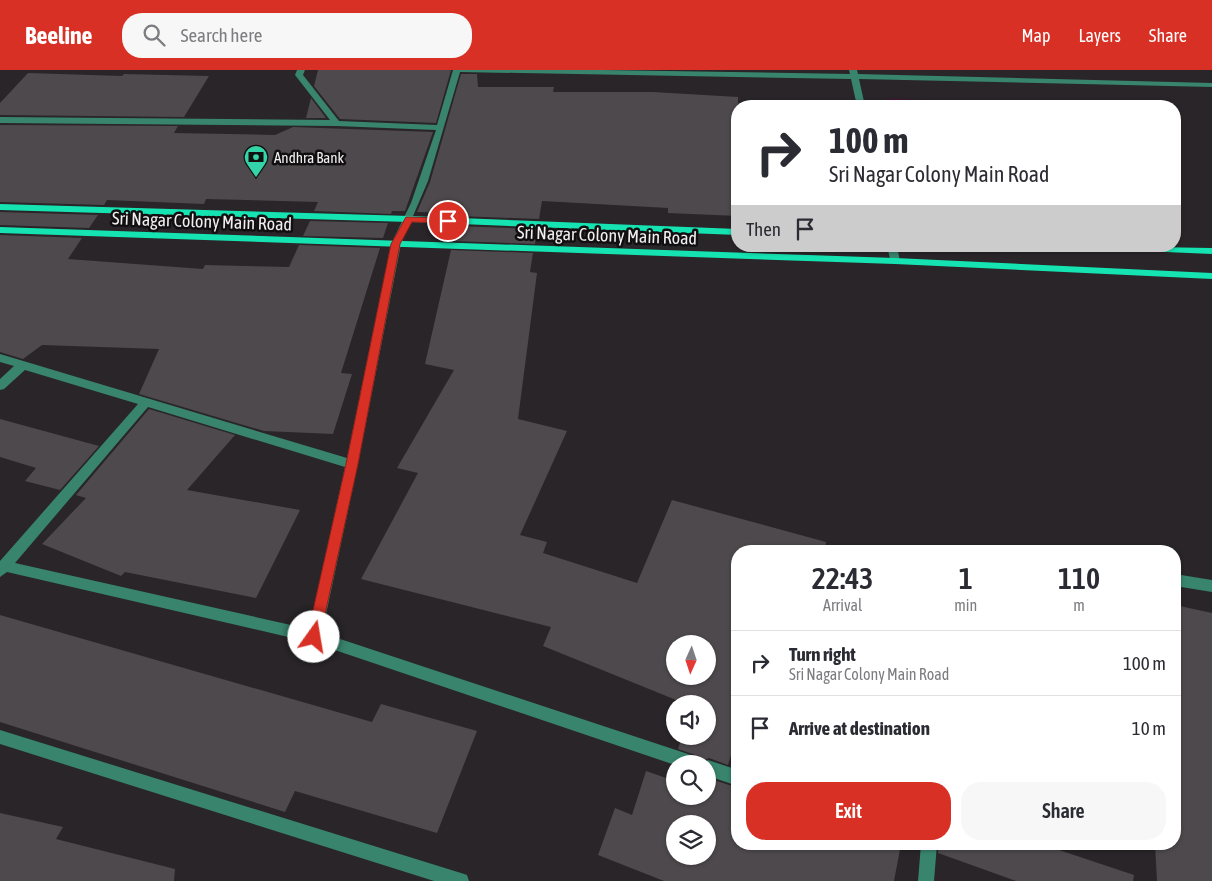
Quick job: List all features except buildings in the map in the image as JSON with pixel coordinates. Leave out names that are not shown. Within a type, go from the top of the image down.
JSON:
[{"type":"main road","name":"Sri Nagar Colony Main Road","points":[[0,207],[410,219],[731,232]]},
{"type":"main road","name":"Sri Nagar Colony Main Road","points":[[0,230],[895,261],[1212,276]]},
{"type":"main road","points":[[1181,250],[1212,251]]},
{"type":"street","points":[[301,70],[299,74],[336,123]]},
{"type":"street","points":[[314,637],[352,464],[396,244],[410,219],[441,128],[457,70],[854,73],[1212,85]]},
{"type":"street","points":[[1050,70],[1056,80]]},
{"type":"street","points":[[854,73],[861,100]]},
{"type":"street","points":[[0,120],[336,123],[441,128]]},
{"type":"street","points":[[893,252],[895,261]]},
{"type":"street","points":[[0,358],[352,464]]},
{"type":"street","points":[[0,386],[23,365]]},
{"type":"street","points":[[146,402],[2,569],[314,637],[667,755]]},
{"type":"street","points":[[1181,581],[1212,586]]},
{"type":"street","points":[[0,737],[461,881]]},
{"type":"street","points":[[716,771],[731,776]]},
{"type":"street","points":[[926,881],[929,850]]},
{"type":"shaded area","points":[[889,99],[925,100],[889,100]]},
{"type":"place","name":"Andhra Bank","points":[[256,178]]},
{"type":"route","points":[[314,637],[352,464],[396,244],[410,219],[448,221]]}]
